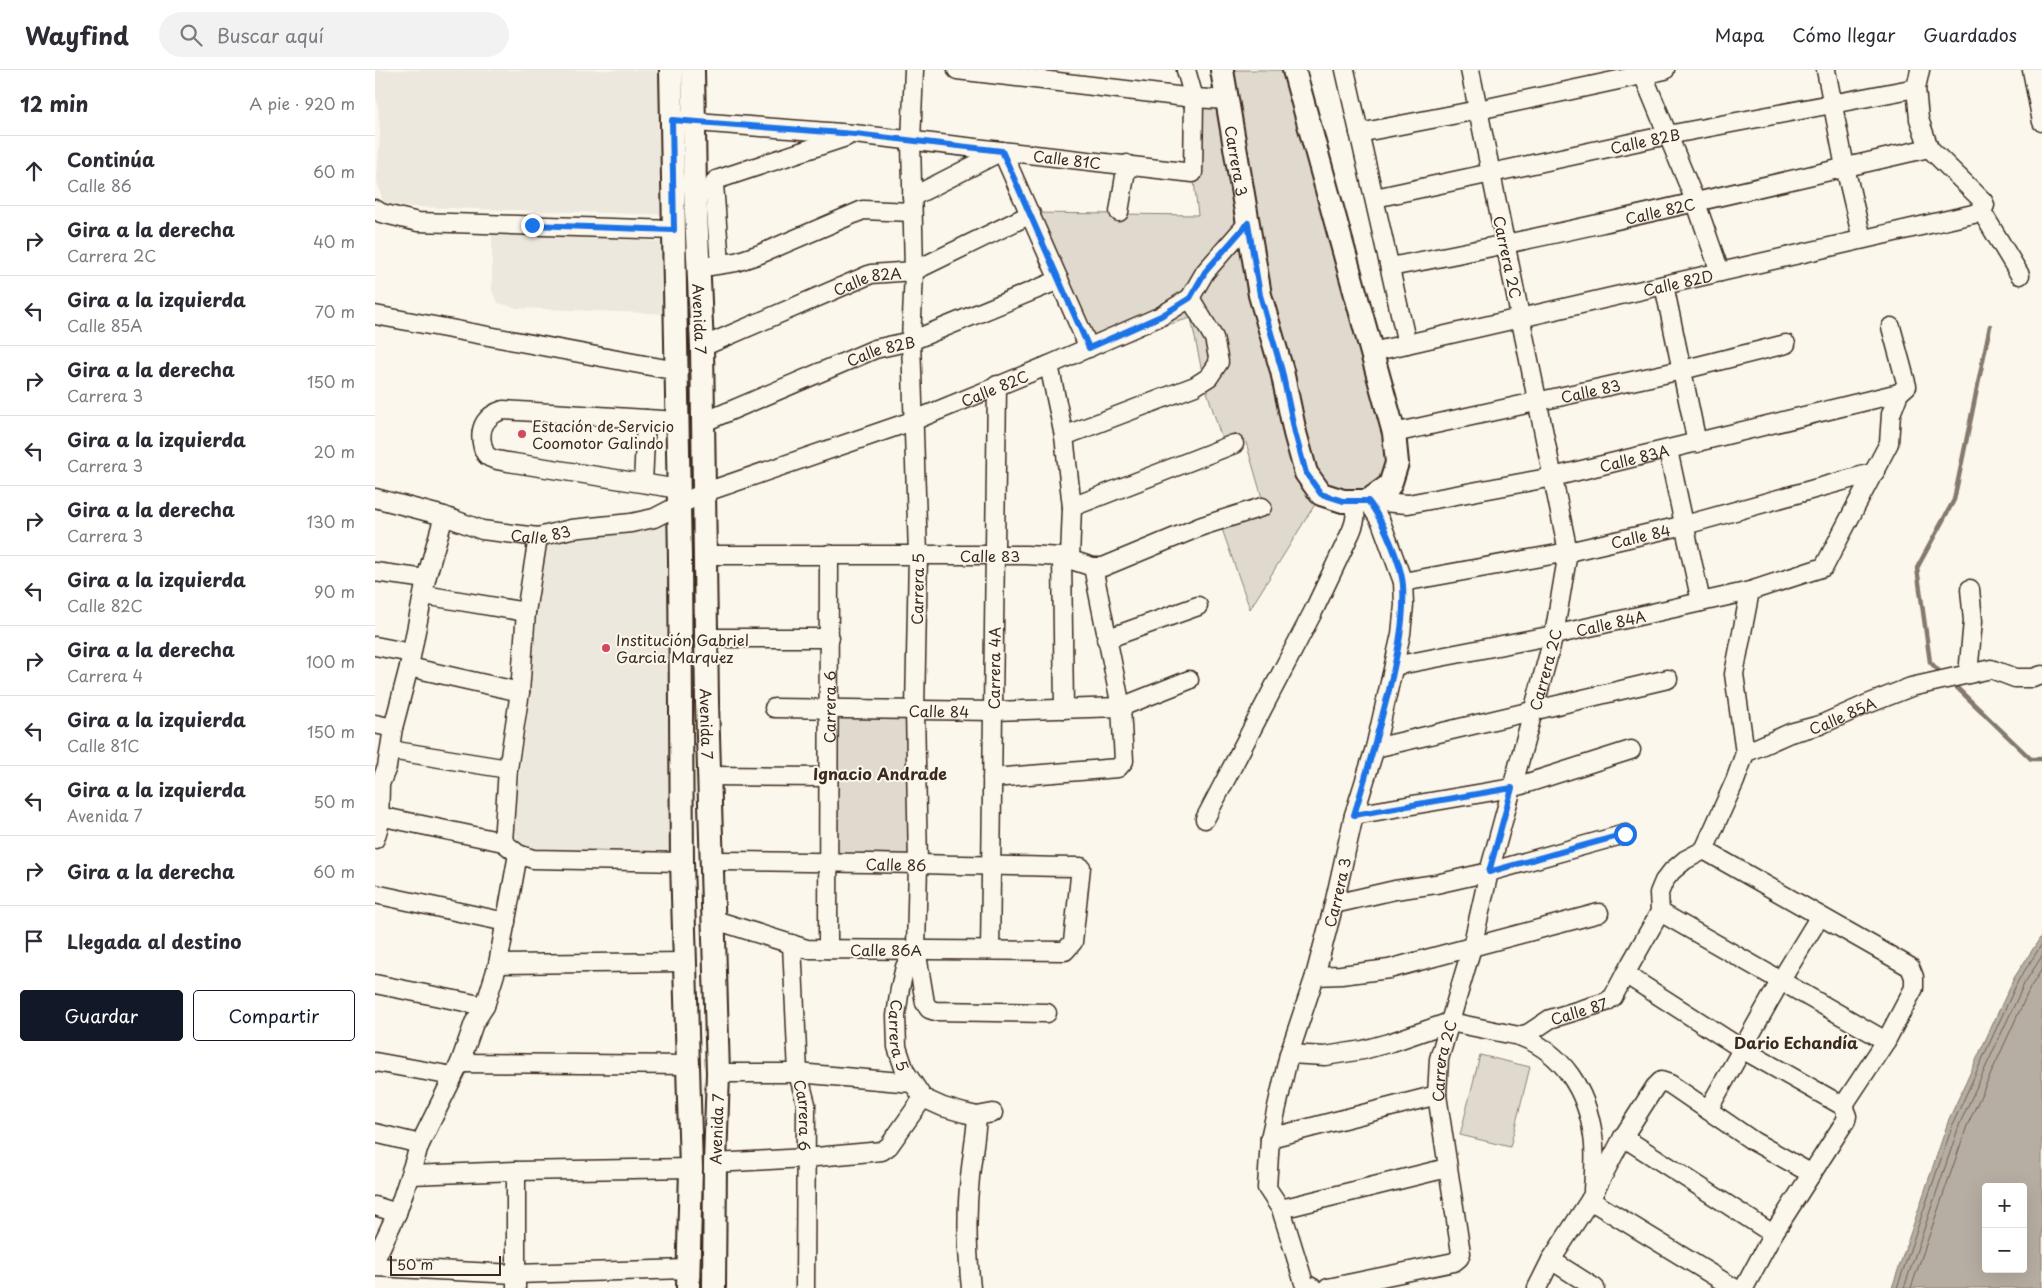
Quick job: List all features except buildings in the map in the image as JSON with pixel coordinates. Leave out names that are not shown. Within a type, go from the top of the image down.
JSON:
[{"type":"main road","name":"Avenida 7","points":[[671,70],[683,121],[710,266],[703,347],[703,494],[712,919],[718,1073],[715,1162],[715,1288]]},
{"type":"main road","name":"Avenida 7","points":[[688,1279],[691,1168],[682,862],[679,497],[674,230],[683,121],[693,70]]},
{"type":"main road","name":"Carrera 3","points":[[1222,70],[1260,295],[1282,371],[1295,433],[1306,473],[1321,494],[1359,501]]},
{"type":"main road","points":[[1294,70],[1393,433],[1397,463],[1390,485],[1359,501]]},
{"type":"street","name":"Carrera 5","points":[[914,70],[911,141],[914,270],[911,341],[918,554],[915,709],[918,864],[916,949],[905,967],[896,1016],[897,1047],[901,1061],[923,1098]]},
{"type":"street","points":[[957,70],[1194,98],[1228,100]]},
{"type":"street","points":[[1186,70],[1194,98]]},
{"type":"street","points":[[1345,70],[1407,344]]},
{"type":"street","name":"Carrera 2C","points":[[1328,1288],[1455,1262],[1461,1253],[1437,1095],[1439,1059],[1472,947],[1489,872],[1554,635],[1568,552],[1470,70]]},
{"type":"street","points":[[1359,133],[1478,110],[1642,72],[1665,70]]},
{"type":"street","points":[[1826,70],[1845,167],[1862,239]]},
{"type":"street","points":[[1920,70],[1916,88],[1919,119],[1929,148],[1983,201],[1985,205],[1983,212],[2020,275]]},
{"type":"street","points":[[2032,70],[2042,118]]},
{"type":"street","points":[[1642,72],[1696,203],[1720,272]]},
{"type":"street","name":"Calle 82B","points":[[1375,198],[1667,135],[1916,88]]},
{"type":"street","name":"Calle 81C","points":[[683,121],[855,134],[1193,173],[1194,98]]},
{"type":"street","points":[[855,134],[716,180],[714,184],[710,266],[736,262],[760,254],[863,210],[912,204],[1002,151],[1089,348]]},
{"type":"street","name":"Calle 82C","points":[[1390,267],[1506,245],[1696,203],[1929,148]]},
{"type":"street","points":[[1119,212],[1127,164]]},
{"type":"street","points":[[375,209],[381,213],[418,222],[674,230]]},
{"type":"street","name":"Calle 82D","points":[[1372,352],[1983,212]]},
{"type":"street","name":"Calle 82A","points":[[703,347],[871,274],[914,270],[1031,214]]},
{"type":"street","name":"Calle 82C","points":[[703,494],[915,420],[1049,366],[1161,316],[1190,298],[1205,272],[1248,223]]},
{"type":"street","name":"Calle 82B","points":[[703,422],[875,349],[911,341],[1059,280]]},
{"type":"street","points":[[1664,285],[1697,443]]},
{"type":"street","points":[[1064,436],[1195,386],[1209,377],[1219,362],[1214,338],[1190,298]]},
{"type":"street","points":[[375,315],[677,371]]},
{"type":"street","points":[[1875,472],[1889,443],[1891,414],[1899,393],[1907,386],[1891,327]]},
{"type":"street","name":"Calle 83","points":[[1393,433],[1682,370],[1787,344]]},
{"type":"street","points":[[1049,366],[1064,436],[1072,507],[1066,557],[1064,709]]},
{"type":"street","name":"Carrera 4A","points":[[990,950],[997,386]]},
{"type":"street","name":"Calle 83A","points":[[1359,501],[1408,504],[1553,477],[1899,393]]},
{"type":"street","points":[[678,421],[503,410],[493,413],[483,424],[481,436],[483,450],[489,458],[643,483],[679,497]]},
{"type":"street","points":[[643,483],[646,419]]},
{"type":"street","points":[[1072,507],[1234,444]]},
{"type":"street","points":[[1668,450],[1701,602]]},
{"type":"street","name":"Calle 84","points":[[1403,582],[1568,552],[1685,525],[1875,472]]},
{"type":"street","name":"Calle 84A","points":[[1394,666],[1554,635],[1750,591],[1824,567],[1875,472]]},
{"type":"street","name":"Calle 83","points":[[375,498],[444,516],[482,530],[538,537],[571,529],[631,523],[654,518],[669,512],[679,497],[703,494]]},
{"type":"street","points":[[1205,819],[1313,612],[1351,532],[1356,518],[1355,508],[1359,501]]},
{"type":"street","name":"Carrera 3","points":[[1308,1286],[1281,1209],[1267,1188],[1270,1138],[1289,1054],[1315,976],[1334,904],[1354,815],[1375,748],[1394,666],[1404,605],[1403,582],[1381,522],[1359,501]]},
{"type":"street","points":[[992,778],[1118,768],[1124,761],[1121,708],[1093,567],[1103,567],[1202,526],[1262,507]]},
{"type":"street","points":[[375,839],[379,826],[377,783],[387,767],[393,728],[410,660],[425,587],[444,516]]},
{"type":"street","points":[[503,842],[508,768],[520,692],[525,612],[538,537]]},
{"type":"street","name":"Carrera 6","points":[[828,948],[829,554]]},
{"type":"street","name":"Calle 83","points":[[705,555],[918,554],[1066,557],[1093,567]]},
{"type":"street","points":[[375,572],[425,587],[525,612]]},
{"type":"street","points":[[1968,674],[1973,621],[1970,589]]},
{"type":"street","points":[[1750,591],[1734,674],[1745,753],[1735,781],[1704,850],[1685,860],[1664,881],[1659,893],[1660,912],[1886,1041]]},
{"type":"street","points":[[1106,640],[1198,606]]},
{"type":"street","points":[[706,638],[830,638]]},
{"type":"street","points":[[375,646],[410,660],[520,692]]},
{"type":"street","name":"Calle 85A","points":[[1745,753],[1790,733],[1820,725],[1911,687],[1991,669],[2015,678],[2033,678],[2042,675]]},
{"type":"street","points":[[1375,748],[1668,678]]},
{"type":"street","name":"Calle 84","points":[[774,708],[994,711],[1121,708],[1189,680]]},
{"type":"street","points":[[375,724],[393,728]]},
{"type":"street","points":[[390,750],[508,768]]},
{"type":"street","points":[[1354,815],[1512,788],[1631,750]]},
{"type":"street","points":[[709,776],[828,778]]},
{"type":"street","points":[[379,816],[503,842],[518,854],[533,859],[682,862]]},
{"type":"street","points":[[1334,904],[1489,872],[1625,834]]},
{"type":"street","points":[[1704,850],[1910,967],[1914,977],[1914,988],[1886,1041],[1812,1174],[1773,1234],[1744,1288]]},
{"type":"street","points":[[375,1260],[397,1213],[411,1176],[420,1144],[457,1070],[474,1023],[485,1006],[498,964],[518,854]]},
{"type":"street","name":"Calle 86","points":[[712,861],[828,861],[1081,867],[1073,942],[1065,951]]},
{"type":"street","points":[[375,894],[507,922]]},
{"type":"street","name":"Calle 87","points":[[1519,1036],[1529,1033],[1550,1019],[1606,1002],[1613,997],[1660,912]]},
{"type":"street","points":[[1315,976],[1341,975],[1389,968],[1599,913]]},
{"type":"street","points":[[1708,1110],[1781,980],[1820,916]]},
{"type":"street","name":"Calle 86A","points":[[712,919],[807,949],[1065,951]]},
{"type":"street","name":"Carrera 6","points":[[792,944],[798,1073],[805,1104],[805,1288]]},
{"type":"street","points":[[916,949],[925,1003],[935,1011],[1047,1013]]},
{"type":"street","points":[[498,964],[685,962]]},
{"type":"street","points":[[1625,974],[1845,1113]]},
{"type":"street","points":[[375,984],[485,1006]]},
{"type":"street","points":[[1289,1054],[1325,1056],[1363,1050],[1450,1022],[1519,1036],[1536,1042],[1562,1063],[1581,1094],[1593,1137],[1591,1198]]},
{"type":"street","points":[[375,1062],[457,1070],[689,1065]]},
{"type":"street","points":[[718,1073],[798,1073],[913,1083]]},
{"type":"street","points":[[1537,1288],[1551,1260],[1591,1198],[1623,1137],[1655,1087],[1661,1082],[1669,1084],[1753,1141],[1812,1174]]},
{"type":"street","points":[[1270,1138],[1437,1095]]},
{"type":"street","points":[[715,1162],[805,1158],[882,1151],[889,1146],[923,1098],[943,1107],[985,1114],[975,1142],[970,1177],[968,1219],[971,1288]]},
{"type":"street","points":[[375,1133],[420,1144]]},
{"type":"street","points":[[1623,1137],[1773,1234]]},
{"type":"street","points":[[411,1176],[516,1171],[691,1168]]},
{"type":"street","points":[[1281,1209],[1447,1168]]},
{"type":"street","points":[[516,1171],[516,1281]]},
{"type":"street","points":[[1591,1198],[1734,1288]]},
{"type":"street","points":[[375,1206],[397,1213]]},
{"type":"street","points":[[1551,1260],[1595,1288]]},
{"type":"street","points":[[375,1267],[516,1281],[688,1279]]},
{"type":"shaded area","points":[[375,70],[665,70],[672,215],[384,206],[377,181],[380,133],[375,93]]},
{"type":"shaded area","points":[[1222,70],[1294,70],[1395,461],[1368,500],[1322,493],[1250,609],[1222,529],[1267,515],[1245,439],[1224,446],[1204,382],[1191,318],[1090,347],[1033,213],[1198,215],[1193,173],[1194,98],[1228,100]]},
{"type":"shaded area","points":[[492,231],[669,242],[670,314],[517,308],[498,303],[492,291]]},
{"type":"shaded area","name":"Institución Gabriel Garcia Marquez","points":[[677,508],[679,859],[535,856],[516,839],[513,825],[531,685],[542,540]]},
{"type":"shaded area","points":[[831,711],[912,711],[916,861],[829,859]]},
{"type":"shaded area","points":[[1480,1055],[1530,1067],[1510,1147],[1460,1135]]},
{"type":"water","points":[[2042,935],[2042,1288],[1892,1288],[1949,1119],[2014,978]]},
{"type":"waterway","points":[[1943,675],[1930,662],[1917,568],[1954,500],[1990,326]]},
{"type":"waterway","points":[[1951,682],[2031,759],[2042,759]]},
{"type":"place","name":"Estación de Servicio Coomotor Galindo","points":[[522,434]]},
{"type":"place","name":"Institución Gabriel Garcia Marquez","points":[[606,648]]},
{"type":"district","name":"Ignacio Andrade","points":[[880,773]]},
{"type":"district","name":"Dario Echandía","points":[[1796,1042]]},
{"type":"route","points":[[532,225],[674,230],[672,120],[855,134],[1002,151],[1089,348],[1161,316],[1190,298],[1205,272],[1248,223],[1260,295],[1282,371],[1295,433],[1306,473],[1321,494],[1343,501],[1368,501],[1381,522],[1403,582],[1404,605],[1401,634],[1375,748],[1354,815],[1512,788],[1489,872],[1625,834]]}]
